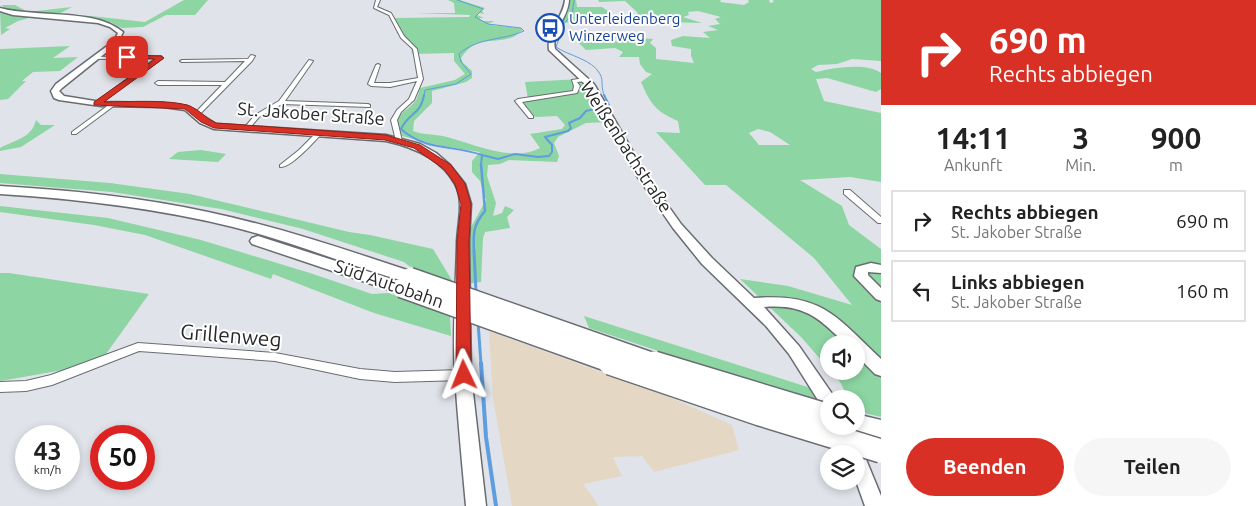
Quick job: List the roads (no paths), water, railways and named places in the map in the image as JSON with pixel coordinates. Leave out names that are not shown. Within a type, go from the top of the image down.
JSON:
[{"type":"highway","name":"Süd Autobahn","points":[[0,190],[96,198],[164,208],[236,223],[319,247],[679,388],[801,428],[881,450]]},
{"type":"highway","name":"Süd Autobahn","points":[[0,198],[88,206],[190,223],[406,282],[675,370],[820,413]]},
{"type":"highway","points":[[865,427],[881,431]]},
{"type":"main road","name":"Weißenbachstraße","points":[[567,0],[567,11],[553,30],[550,43],[556,55],[595,92],[642,176],[677,226],[707,261],[752,303],[794,350],[820,390]]},
{"type":"main road","name":"St. Jakober Straße","points":[[0,9],[14,14],[77,19],[117,27],[121,33],[116,42],[55,91],[57,96],[62,98],[96,104],[178,106],[187,108],[197,114],[203,121],[214,126],[400,140],[417,146],[448,167],[460,184],[466,204],[463,260],[464,375],[476,506]]},
{"type":"main road","points":[[881,270],[871,267],[861,270],[861,276],[881,296]]},
{"type":"main road","points":[[752,303],[796,302],[814,309],[832,321],[847,335]]},
{"type":"main road","points":[[865,353],[881,369]]},
{"type":"main road","points":[[865,479],[875,506]]},
{"type":"street","points":[[378,0],[375,7],[390,14],[402,37],[415,49],[420,79],[411,100],[399,111],[394,120],[400,140]]},
{"type":"street","points":[[95,58],[161,58],[96,104]]},
{"type":"street","points":[[182,61],[251,58],[197,114]]},
{"type":"street","points":[[246,129],[257,116],[281,102],[311,61]]},
{"type":"street","points":[[378,65],[371,84],[385,85],[420,79]]},
{"type":"street","points":[[532,116],[518,101],[521,99],[575,92],[577,86],[574,81],[584,80]]},
{"type":"street","points":[[158,83],[227,84]]},
{"type":"street","points":[[281,102],[368,106]]},
{"type":"street","points":[[74,133],[112,105]]},
{"type":"street","points":[[282,166],[319,133]]},
{"type":"street","points":[[847,192],[881,221]]},
{"type":"street","name":"Grillenweg","points":[[0,387],[26,386],[52,380],[138,347],[275,357],[360,374],[395,378],[464,375]]},
{"type":"waterway","points":[[424,96],[425,90],[456,84],[471,74],[461,62],[459,54],[466,49],[482,42],[524,31],[521,28],[488,24],[475,17],[483,9],[457,0]]},
{"type":"waterway","points":[[574,0],[572,15],[558,30],[559,39],[556,47],[592,65],[600,74],[605,96]]},
{"type":"waterway","points":[[424,95],[420,107],[407,119],[401,129],[420,141],[482,155]]},
{"type":"waterway","points":[[604,95],[609,105]]},
{"type":"waterway","points":[[482,155],[498,159],[515,154],[538,157],[549,156],[552,152],[552,145],[545,137],[568,131],[571,128],[569,123],[580,118],[586,111],[599,108]]},
{"type":"waterway","points":[[481,165],[482,155]]},
{"type":"waterway","points":[[474,251],[475,230],[478,221],[485,211],[481,165]]},
{"type":"waterway","points":[[474,251],[476,292]]},
{"type":"waterway","points":[[478,322],[481,364]]},
{"type":"waterway","points":[[481,363],[486,437],[496,506]]},
{"type":"place","name":"Unterleidenberg Winzerweg","points":[[550,28]]}]
